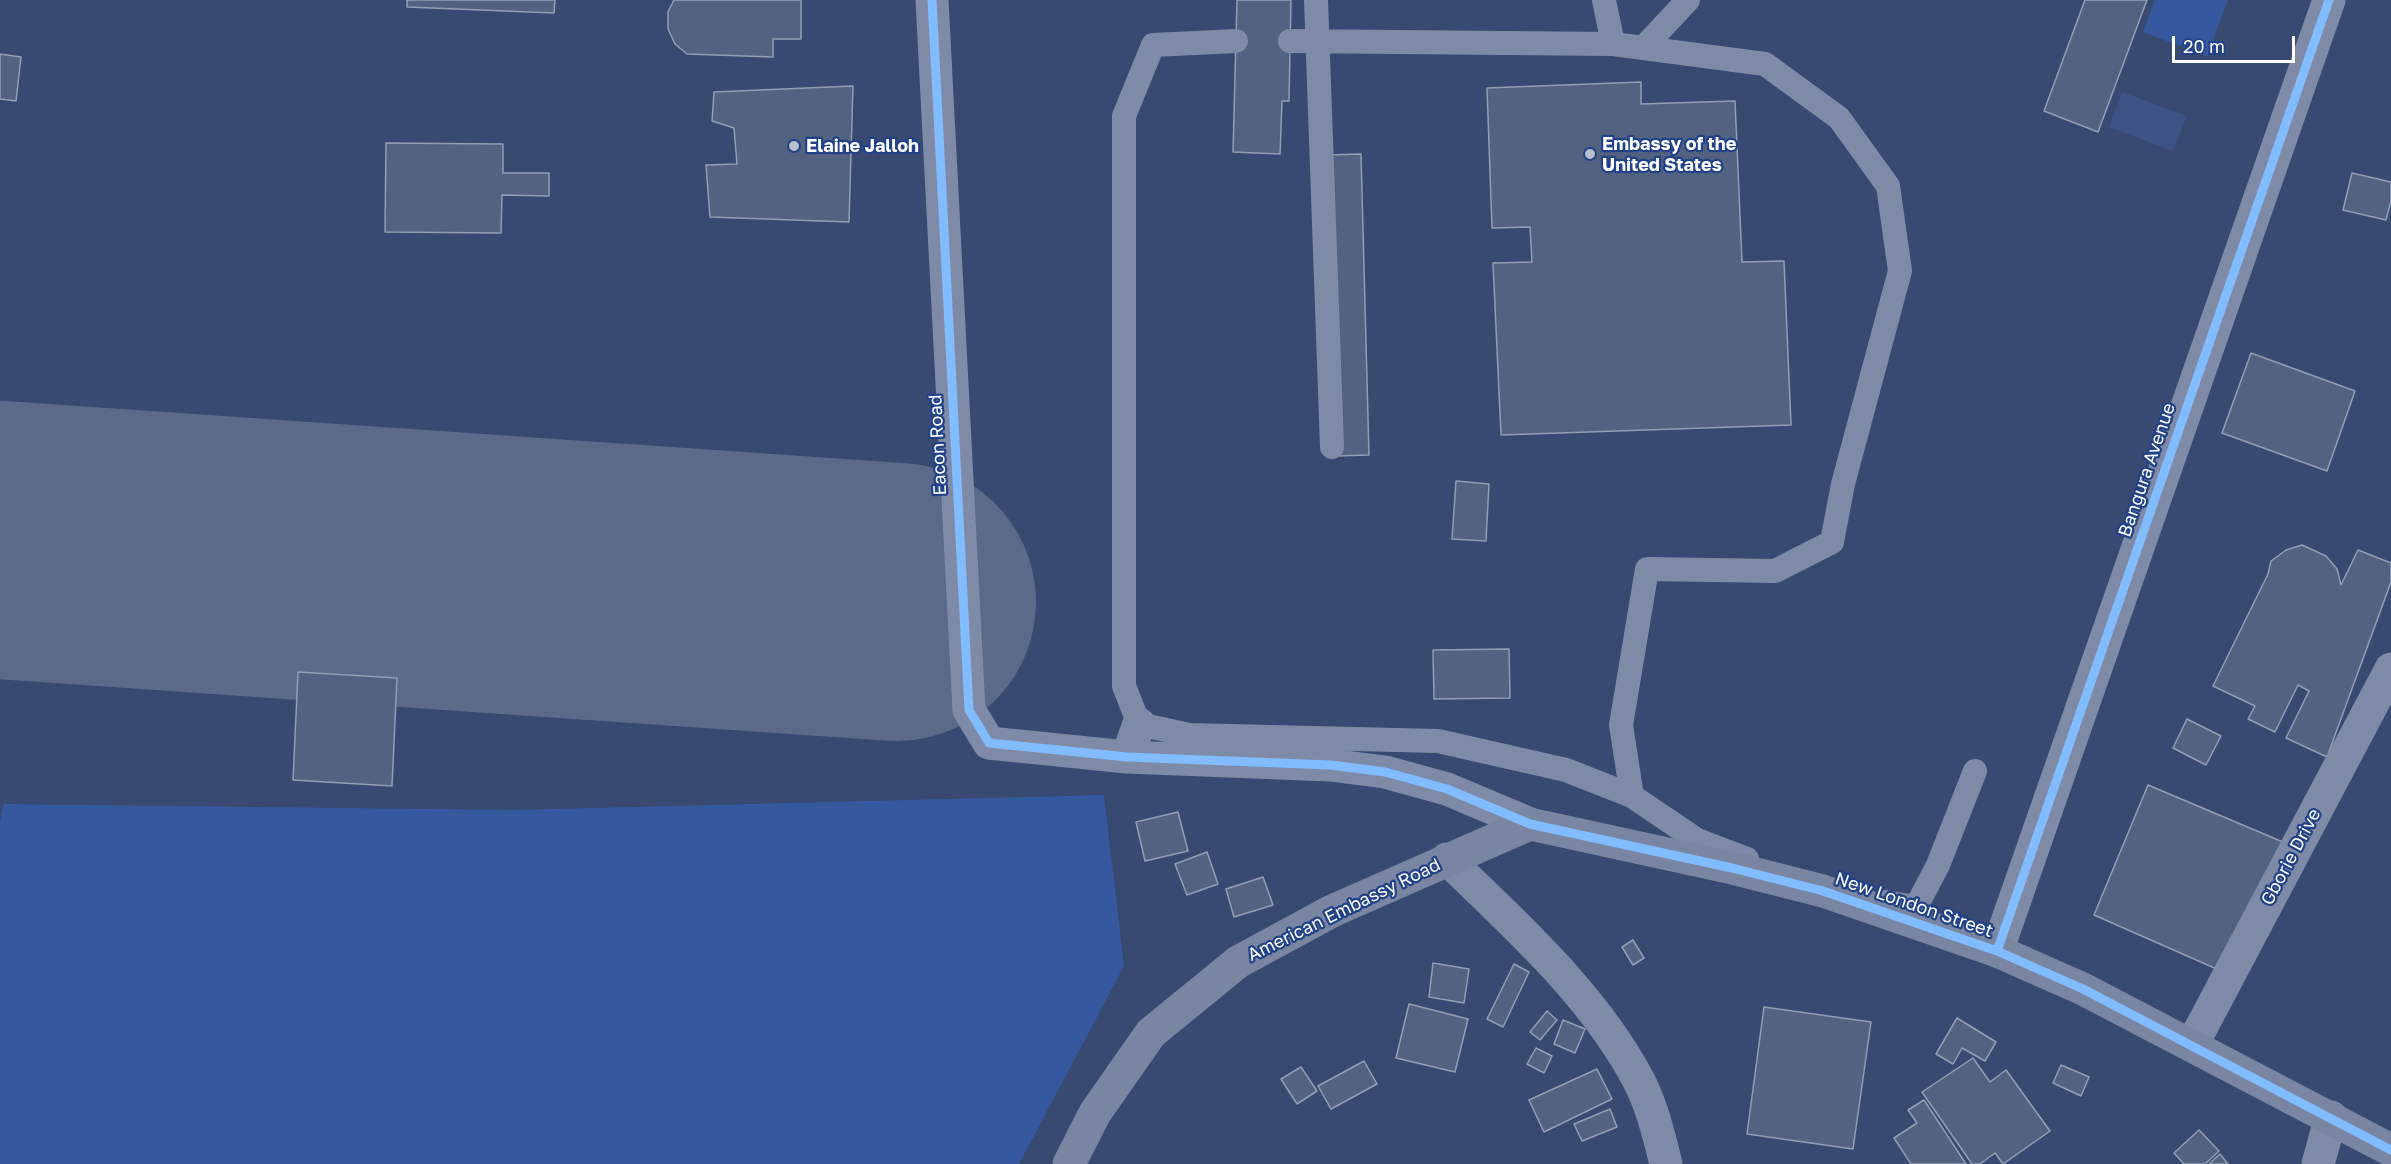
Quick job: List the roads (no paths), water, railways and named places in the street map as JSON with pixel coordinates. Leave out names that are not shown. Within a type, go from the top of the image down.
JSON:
[{"type":"street","name":"Eacon Road","points":[[932,0],[969,710],[989,743],[1127,757]]},
{"type":"street","name":"Bangura Avenue","points":[[1997,951],[2329,0]]},
{"type":"street","name":"Gborie Drive","points":[[2192,1046],[2391,669]]},
{"type":"street","points":[[1139,724],[1127,757],[1330,765],[1385,772],[1447,789],[1530,824]]},
{"type":"street","name":"New London Street","points":[[1530,824],[1732,868],[1823,891],[1997,951],[2082,989],[2391,1150]]},
{"type":"street","name":"American Embassy Road","points":[[1069,1164],[1095,1113],[1151,1033],[1238,962],[1287,934],[1447,859],[1530,824]]},
{"type":"street","points":[[1447,859],[1556,965],[1617,1046],[1639,1082],[1656,1127],[1666,1164]]},
{"type":"street","points":[[2318,1164],[2331,1117]]},
{"type":"lane","points":[[1316,0],[1332,447]]},
{"type":"lane","points":[[1604,0],[1612,44]]},
{"type":"lane","points":[[1644,47],[1688,0]]},
{"type":"lane","points":[[1290,40],[1612,44],[1765,64],[1839,118],[1888,186],[1900,271],[1843,484],[1832,542],[1775,571],[1647,569],[1621,725],[1632,796]]},
{"type":"lane","points":[[1236,41],[1153,45],[1124,116],[1124,686],[1139,724],[1189,735],[1438,741],[1566,770],[1632,796],[1697,840],[1829,892],[1840,896],[1916,907],[1938,865],[1976,771]]},
{"type":"place","name":"Elaine Jalloh","points":[[794,146]]},
{"type":"place","name":"Embassy of the United States","points":[[1590,154]]}]
